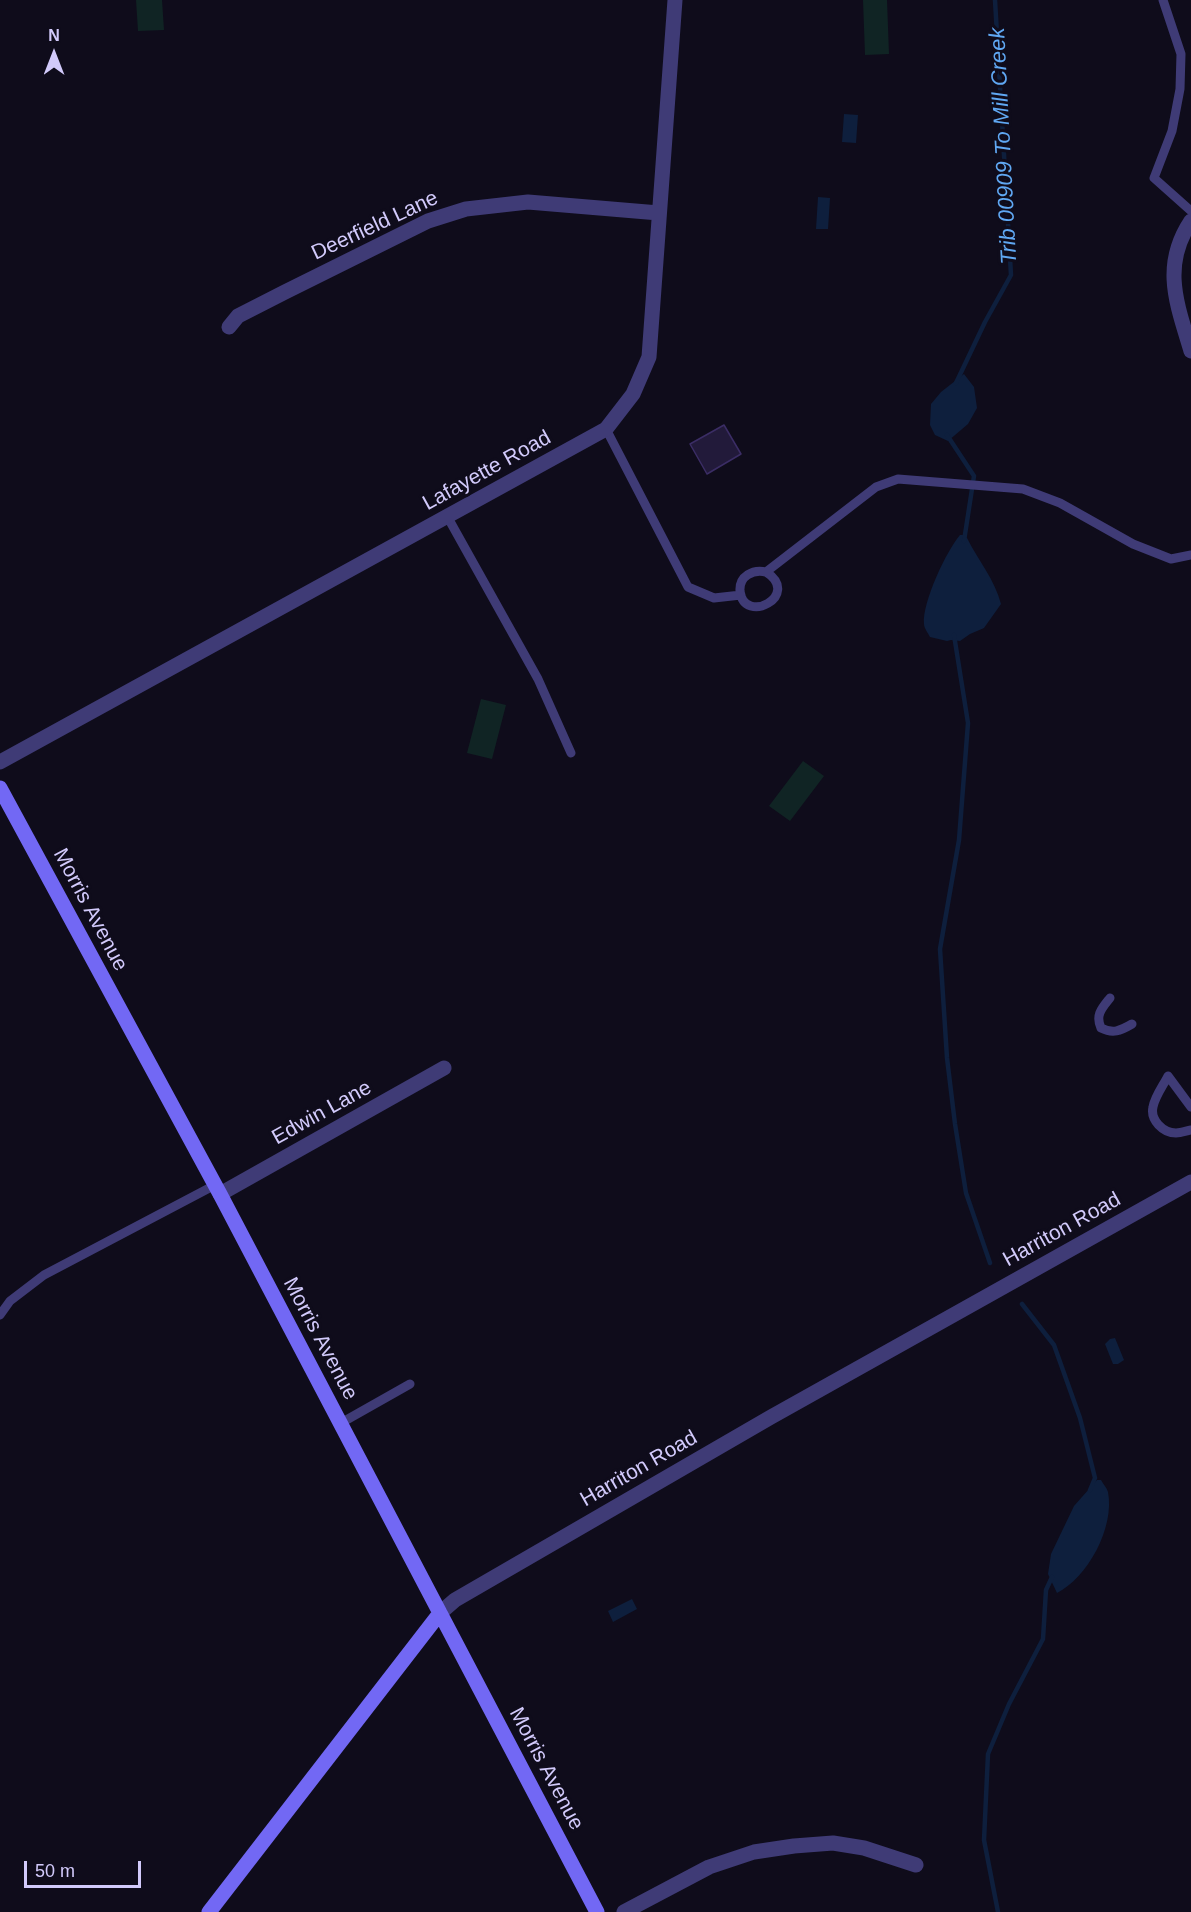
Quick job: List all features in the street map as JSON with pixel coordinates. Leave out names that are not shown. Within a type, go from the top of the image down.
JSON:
[{"type":"street","name":"Lafayette Road","points":[[0,762],[606,429],[633,394],[649,357],[675,0]]},
{"type":"street","name":"Deerfield Lane","points":[[229,327],[238,316],[285,292],[428,221],[466,209],[528,202],[659,213]]},
{"type":"street","points":[[1191,221],[1179,244],[1173,267],[1174,293],[1191,351]]},
{"type":"street","name":"Morris Avenue","points":[[0,788],[218,1189],[597,1912]]},
{"type":"street","name":"Edwin Lane","points":[[218,1189],[444,1068]]},
{"type":"street","name":"Harriton Road","points":[[209,1912],[440,1613],[455,1600],[771,1417],[1191,1182]]},
{"type":"street","points":[[624,1912],[709,1867],[754,1852],[784,1847],[833,1843],[864,1848],[916,1864]]},
{"type":"lane","points":[[1163,0],[1181,54],[1186,62],[1172,130],[1154,178],[1191,211]]},
{"type":"lane","points":[[606,429],[688,587],[714,598],[741,595]]},
{"type":"lane","points":[[766,572],[876,487],[898,479],[1023,489],[1060,503],[1133,544],[1171,559],[1191,555]]},
{"type":"lane","points":[[447,516],[538,679],[571,753]]},
{"type":"lane","points":[[754,571],[766,572],[777,585],[775,597],[771,602],[754,607],[748,604],[741,595],[741,583],[754,571]]},
{"type":"lane","points":[[1110,998],[1099,1014],[1097,1021],[1101,1028],[1109,1032],[1119,1031],[1132,1024]]},
{"type":"lane","points":[[1191,1107],[1168,1076],[1152,1109],[1153,1119],[1166,1130],[1175,1133],[1191,1130]]},
{"type":"lane","points":[[0,1315],[10,1300],[45,1275],[218,1189]]},
{"type":"lane","points":[[341,1423],[410,1384]]},
{"type":"green space","points":[[136,0],[162,0],[164,30],[138,31]]},
{"type":"green space","points":[[863,0],[887,0],[889,54],[865,55]]},
{"type":"green space","points":[[481,699],[506,705],[492,759],[467,753]]},
{"type":"green space","points":[[803,761],[824,776],[790,821],[769,806]]},
{"type":"water","points":[[844,114],[858,115],[856,143],[842,142]]},
{"type":"water","points":[[818,197],[830,198],[828,229],[816,229]]},
{"type":"water","points":[[964,374],[974,387],[977,408],[968,424],[948,441],[935,435],[930,425],[931,404],[941,392]]},
{"type":"water","points":[[960,535],[967,538],[991,578],[1001,604],[984,628],[960,641],[947,641],[930,637],[924,626],[924,614],[936,577]]},
{"type":"water","points":[[1115,1338],[1124,1360],[1118,1364],[1113,1364],[1105,1344]]},
{"type":"water","points":[[1097,1480],[1101,1480],[1108,1492],[1109,1506],[1103,1536],[1079,1576],[1057,1593],[1048,1574],[1051,1554],[1074,1506]]},
{"type":"water","points":[[632,1599],[637,1609],[613,1622],[608,1611]]},
{"type":"building","points":[[724,425],[741,454],[707,474],[690,444]]},
{"type":"waterway","name":"Trib 00909 To Mill Creek","points":[[956,383],[985,322],[1011,275],[995,0]]},
{"type":"waterway","name":"Trib 00909 To Mill Creek","points":[[947,435],[974,476],[964,541]]},
{"type":"waterway","name":"Trib 00909 To Mill Creek","points":[[954,635],[968,723],[959,840],[940,949],[947,1058],[955,1124],[966,1193],[990,1263]]},
{"type":"waterway","name":"Trib 00909 To Mill Creek","points":[[1022,1304],[1054,1345],[1080,1418],[1095,1478],[1090,1490]]},
{"type":"waterway","name":"Trib 00909 To Mill Creek","points":[[998,1912],[984,1840],[988,1754],[1009,1704],[1043,1639],[1046,1590],[1052,1577]]}]
